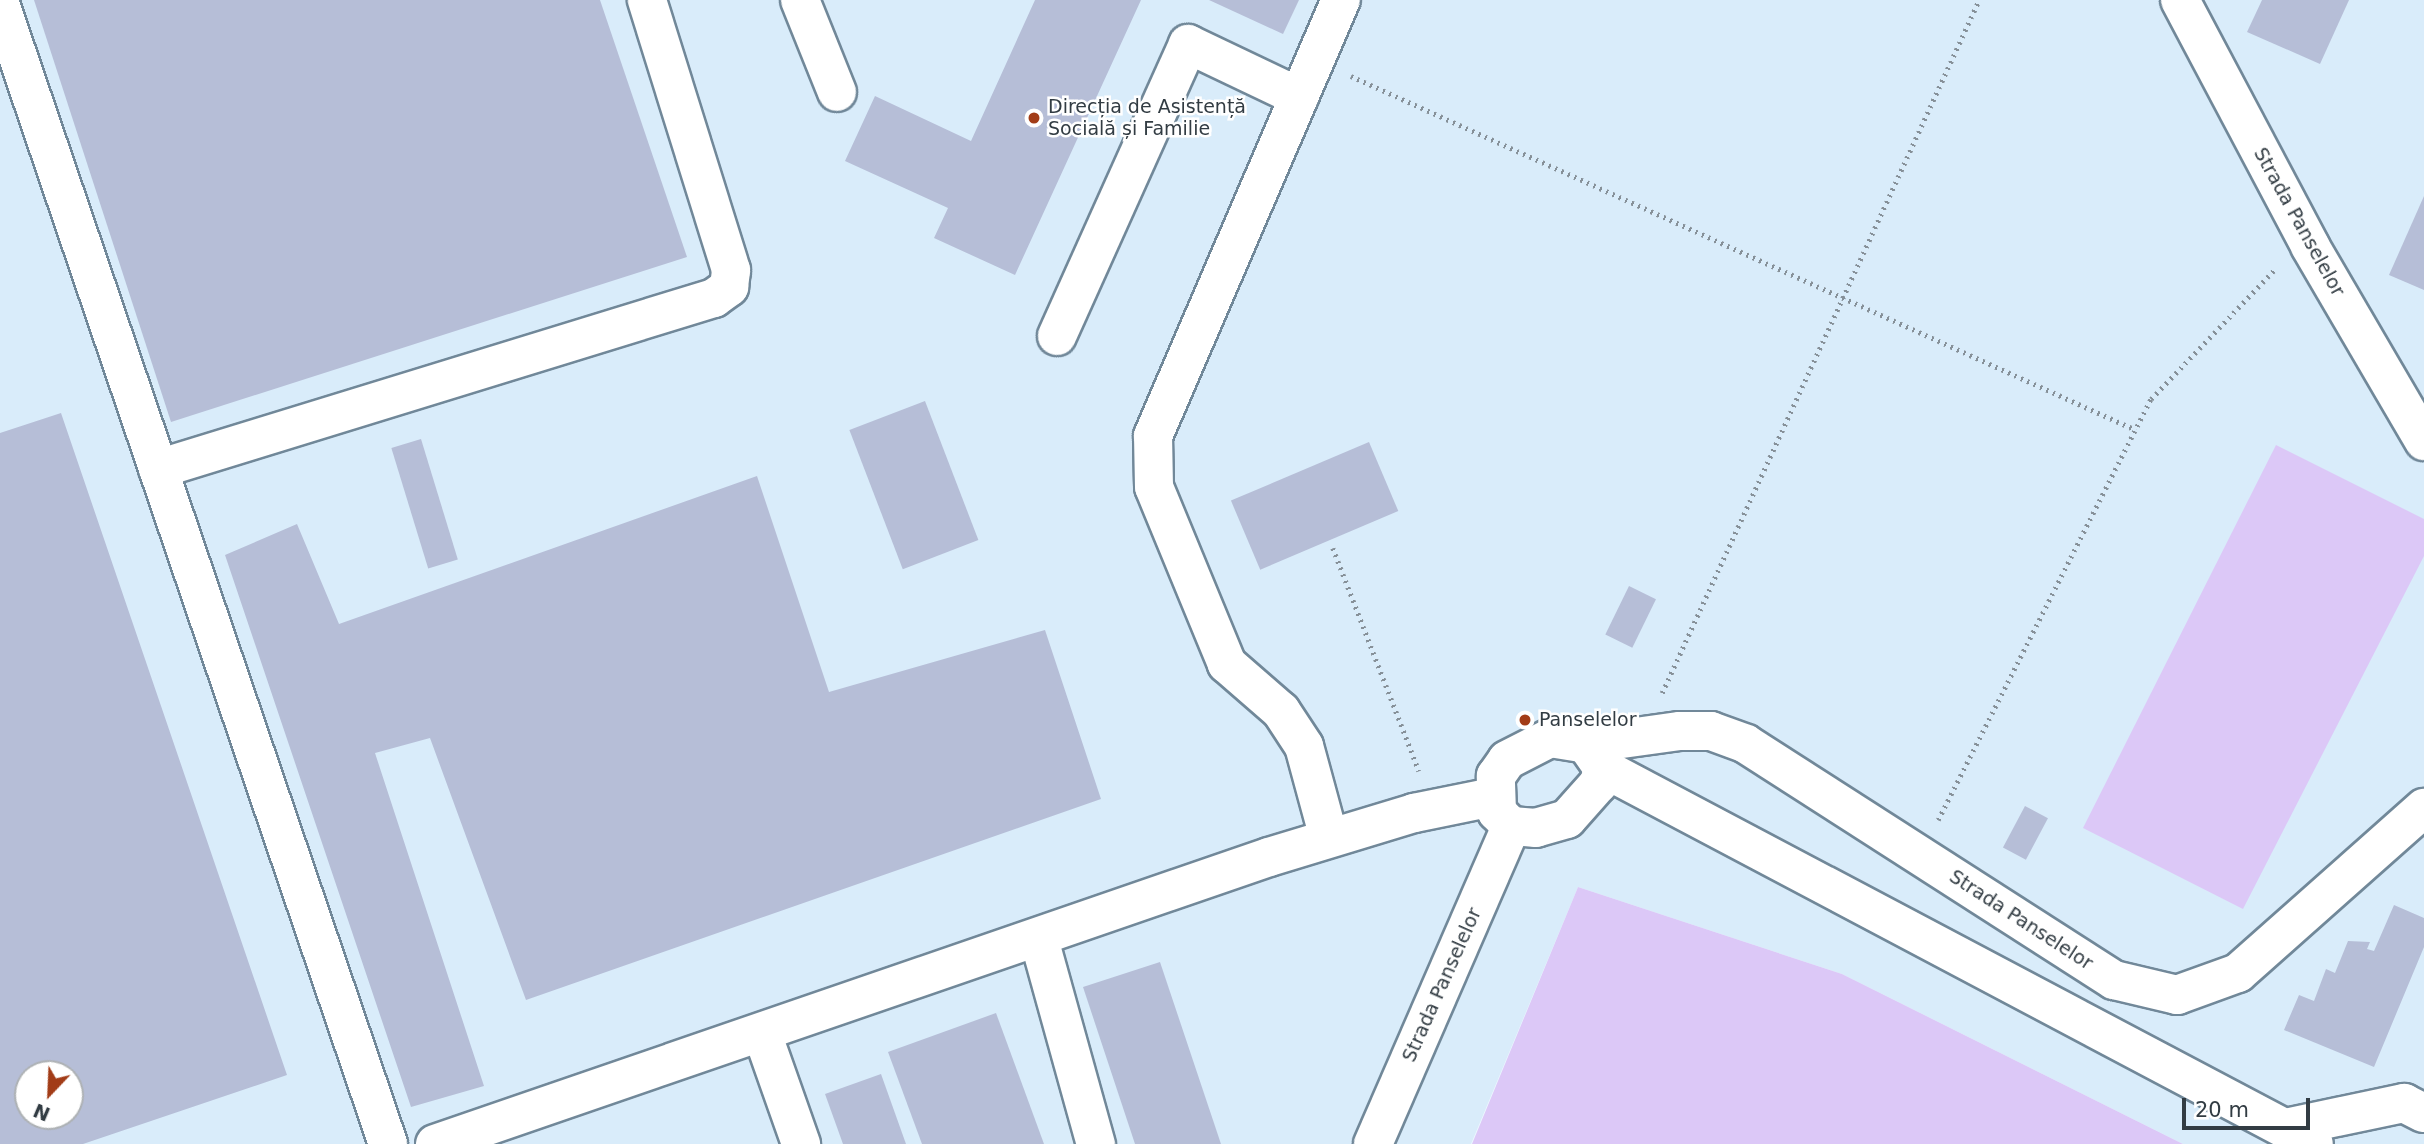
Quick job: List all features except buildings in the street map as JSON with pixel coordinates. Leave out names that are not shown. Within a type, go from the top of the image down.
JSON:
[{"type":"street","points":[[158,469],[714,298],[729,287],[731,270],[647,0]]},
{"type":"street","points":[[800,0],[837,92]]},
{"type":"street","points":[[1329,838],[1304,746],[1280,711],[1227,664],[1154,487],[1153,436],[1172,383],[1341,0]]},
{"type":"street","name":"Strada Panselelor","points":[[2180,0],[2310,246],[2424,441]]},
{"type":"street","points":[[0,4],[388,1144]]},
{"type":"street","points":[[1057,336],[1188,44],[1299,97]]},
{"type":"street","name":"Strada Panselelor","points":[[1594,756],[1642,736],[1711,731],[1746,744],[2113,980],[2177,995],[2238,973],[2424,808]]},
{"type":"street","name":"Strada Panselelor","points":[[1373,1144],[1502,811],[1507,760],[1550,738],[1594,756],[2300,1136]]},
{"type":"street","points":[[435,1144],[1329,838],[1433,808],[1502,811],[1536,828],[1567,819],[1591,796],[1594,756]]},
{"type":"street","points":[[1039,939],[1096,1144]]},
{"type":"street","points":[[762,1033],[801,1144]]},
{"type":"street","points":[[2300,1136],[2404,1103],[2424,1113]]},
{"type":"path","points":[[1642,736],[1979,0]]},
{"type":"path","points":[[1315,60],[2136,430]]},
{"type":"path","points":[[1920,855],[2136,430],[2161,389],[2286,258],[2310,246]]},
{"type":"path","points":[[1333,548],[1433,808]]},
{"type":"shaded area","points":[[0,0],[2424,0],[2424,1144],[2183,1144],[1842,974],[1578,887],[1471,1144],[0,1144]]},
{"type":"shaded area","points":[[2276,445],[2424,519],[2424,556],[2243,909],[2083,828]]},
{"type":"shaded area","points":[[1578,887],[1842,974],[2183,1144],[1472,1144]]},
{"type":"place","name":"Direcția de Asistență Socială și Familie","points":[[1034,118]]},
{"type":"place","name":"Panselelor","points":[[1525,720]]}]
